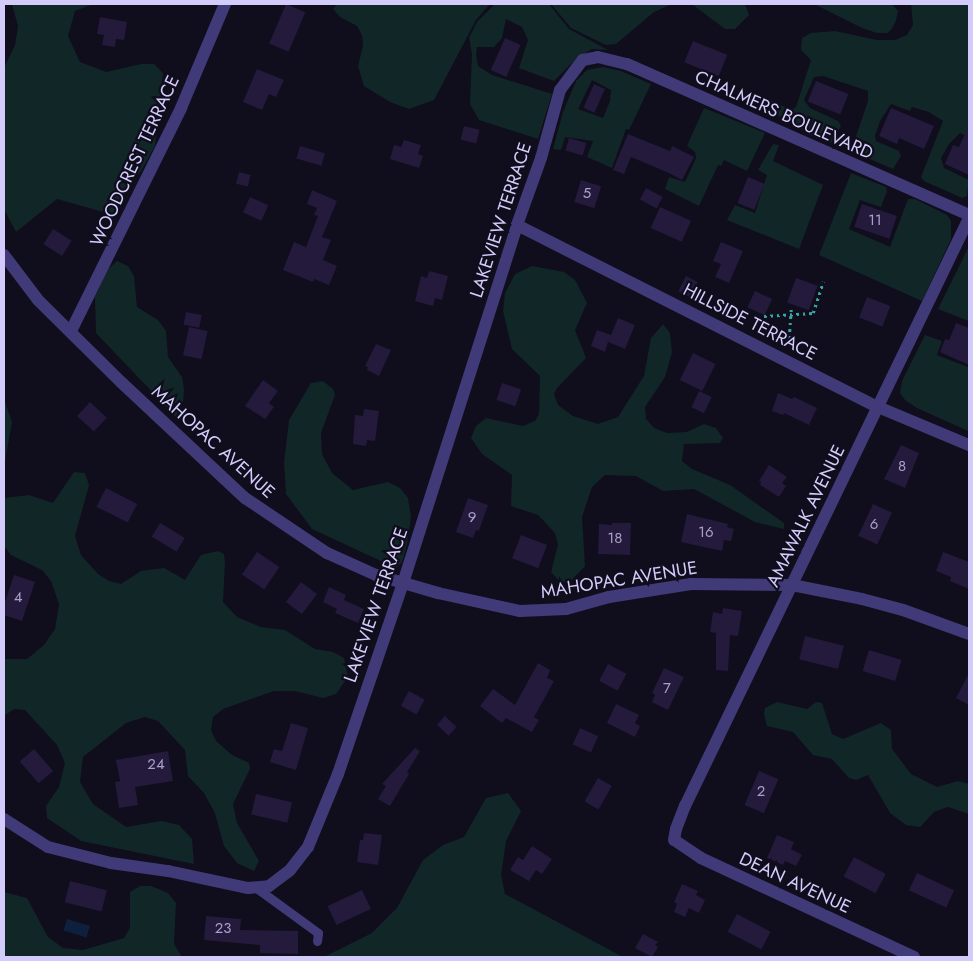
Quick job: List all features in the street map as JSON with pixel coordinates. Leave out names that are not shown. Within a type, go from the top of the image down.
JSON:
[{"type":"street","name":"WOODCREST TERRACE","points":[[71,331],[181,108],[226,4]]},
{"type":"street","name":"CHALMERS BOULEVARD","points":[[583,60],[598,57],[626,64],[969,216]]},
{"type":"street","name":"LAKEVIEW TERRACE","points":[[4,819],[48,848],[111,863],[168,871],[248,888],[269,886],[290,870],[308,847],[338,774],[403,583],[517,225],[541,158],[560,90],[583,60]]},
{"type":"street","name":"AMAWALK AVENUE","points":[[676,829],[969,216]]},
{"type":"street","name":"HILLSIDE TERRACE","points":[[517,225],[878,407],[969,445]]},
{"type":"street","name":"MAHOPAC AVENUE","points":[[4,255],[38,300],[122,383],[245,498],[327,553],[376,575],[438,593],[520,611],[566,608],[609,596],[692,584],[792,585],[862,599],[903,610],[969,634]]},
{"type":"street","name":"DEAN AVENUE","points":[[676,829],[674,840],[689,852],[914,957]]},
{"type":"lane","points":[[255,887],[318,933],[317,941]]},
{"type":"path","points":[[764,316],[813,314],[823,282]]},
{"type":"path","points":[[781,358],[789,338],[791,308]]},
{"type":"green space","points":[[12,4],[93,4],[75,11],[68,36],[80,62],[106,72],[141,64],[154,64],[163,73],[155,146],[141,171],[129,185],[114,215],[57,199],[16,232],[4,209],[4,68],[15,45],[18,26]]},
{"type":"green space","points":[[337,4],[490,4],[476,20],[434,100],[409,109],[390,102],[364,86],[358,66],[363,46],[362,35],[357,26],[340,17],[333,9]]},
{"type":"green space","points":[[495,4],[549,4],[569,29],[608,50],[592,49],[577,58],[554,81],[519,68],[528,40],[522,27],[506,19],[502,38],[494,47],[477,47],[478,66],[492,75],[552,94],[538,139],[479,120],[470,104],[472,54],[469,38],[477,22]]},
{"type":"green space","points":[[551,4],[672,4],[654,12],[616,44],[606,45],[571,28]]},
{"type":"green space","points":[[672,4],[745,4],[749,15],[735,29],[725,29],[693,5]]},
{"type":"green space","points":[[814,4],[892,4],[898,11],[896,21],[891,30],[887,33],[877,33],[862,28]]},
{"type":"green space","points":[[911,4],[969,4],[969,137],[960,133],[949,144],[941,158],[944,168],[969,180],[967,196],[962,198],[924,181],[921,177],[943,121],[929,112],[912,107],[910,111],[891,104],[880,121],[875,136],[876,141],[899,151],[901,156],[893,169],[851,151],[868,101],[868,91],[823,76],[814,77],[804,100],[810,108],[838,121],[841,126],[831,143],[808,134],[782,117],[762,112],[768,99],[791,110],[796,107],[811,60],[801,50],[802,38],[811,33],[835,31],[877,40],[895,40],[907,35],[913,25]]},
{"type":"green space","points":[[603,67],[621,71],[651,84],[629,130],[626,129],[612,168],[587,157],[593,141],[565,137],[561,150],[553,149],[563,112],[576,81],[587,70]],"holes":[[[592,80],[611,90],[610,101],[603,118],[578,109]]]},
{"type":"green space","points":[[704,108],[765,133],[747,171],[724,160],[721,166],[718,165],[699,206],[665,189],[669,177],[685,182],[696,158],[695,152],[687,146]]},
{"type":"green space","points":[[773,144],[779,145],[773,161],[823,185],[799,249],[727,220],[735,205],[755,213],[767,175],[758,170]]},
{"type":"green space","points":[[851,173],[886,187],[887,191],[881,207],[860,200],[849,229],[890,247],[908,199],[915,199],[947,215],[951,221],[951,239],[922,301],[819,255]]},
{"type":"green space","points":[[969,246],[969,321],[938,309]]},
{"type":"green space","points":[[117,261],[128,266],[134,276],[137,307],[158,320],[166,331],[168,357],[182,377],[184,390],[183,403],[176,417],[96,333],[95,297],[108,269]]},
{"type":"green space","points":[[532,266],[564,272],[575,280],[587,303],[575,330],[586,358],[557,388],[554,394],[558,405],[573,416],[598,424],[618,417],[644,376],[651,338],[663,324],[670,333],[672,352],[665,377],[645,407],[646,419],[654,428],[667,433],[687,432],[704,424],[716,428],[723,438],[720,443],[684,444],[682,461],[692,469],[730,485],[784,523],[784,529],[755,522],[694,489],[663,491],[636,476],[605,475],[592,487],[582,517],[585,566],[570,582],[559,581],[551,572],[558,545],[555,533],[538,515],[511,506],[512,475],[482,454],[471,438],[476,426],[486,418],[523,426],[535,421],[539,414],[540,376],[512,349],[503,311],[505,293],[515,274]]},
{"type":"green space","points":[[925,335],[942,341],[937,355],[968,367],[969,365],[968,431],[917,408],[905,400],[900,393],[902,381]]},
{"type":"green space","points":[[323,381],[333,389],[335,395],[321,433],[322,454],[332,473],[353,490],[388,482],[400,488],[408,498],[411,517],[407,544],[402,562],[396,568],[312,529],[286,494],[284,463],[289,420],[311,383]]},
{"type":"green space","points":[[4,399],[12,422],[4,467]]},
{"type":"green space","points":[[74,472],[85,473],[89,485],[75,536],[81,555],[98,574],[109,581],[121,584],[141,571],[164,568],[185,580],[201,555],[218,551],[224,554],[225,562],[223,602],[237,617],[261,627],[285,630],[315,649],[333,652],[344,658],[348,677],[336,694],[323,698],[295,691],[274,691],[223,709],[213,717],[211,730],[216,741],[232,755],[249,763],[250,769],[233,804],[237,823],[259,861],[254,871],[237,863],[224,846],[215,813],[204,793],[188,776],[185,750],[158,721],[145,717],[126,723],[83,757],[80,782],[93,804],[126,827],[161,821],[179,825],[192,839],[194,864],[81,841],[47,818],[46,806],[59,787],[65,763],[57,745],[25,710],[14,709],[4,716],[4,659],[27,659],[44,645],[55,629],[59,604],[51,581],[42,570],[11,555],[4,546],[4,498],[29,495],[53,503]]},
{"type":"green space","points":[[777,702],[807,709],[816,702],[822,703],[832,734],[843,739],[881,723],[891,730],[892,749],[911,774],[937,787],[958,781],[969,784],[969,814],[948,807],[934,812],[920,827],[906,825],[890,813],[868,775],[856,780],[849,778],[832,759],[813,755],[793,732],[767,726],[764,714],[765,708]]},
{"type":"green space","points":[[508,793],[521,811],[506,841],[501,875],[505,894],[623,957],[324,957],[372,933],[397,908],[423,860],[443,845],[464,837],[486,798]]},
{"type":"green space","points":[[140,886],[151,886],[168,893],[176,903],[174,944],[182,957],[4,957],[4,892],[27,898],[48,937],[63,948],[83,950],[124,938],[130,928],[130,892]]},
{"type":"water","points":[[67,919],[90,926],[86,937],[63,930]]},
{"type":"building","points":[[286,4],[305,12],[289,52],[269,44]]},
{"type":"building","points":[[100,17],[127,22],[124,40],[116,39],[115,47],[102,45],[104,35],[97,34]]},
{"type":"building","points":[[505,38],[521,45],[506,77],[491,70]]},
{"type":"building","points":[[693,41],[727,55],[719,76],[684,62]]},
{"type":"building","points":[[257,69],[284,80],[276,97],[269,94],[262,110],[243,102]]},
{"type":"building","points":[[816,81],[848,94],[840,115],[808,101]]},
{"type":"building","points":[[594,84],[605,89],[594,113],[583,108]]},
{"type":"building","points":[[891,108],[934,126],[924,149],[899,138],[897,144],[879,136]]},
{"type":"building","points":[[969,125],[969,175],[945,164],[953,145],[959,147]]},
{"type":"building","points":[[464,126],[480,130],[476,143],[461,140]]},
{"type":"building","points":[[628,134],[670,151],[672,146],[694,157],[682,180],[631,157],[624,174],[613,170]]},
{"type":"building","points":[[569,138],[586,143],[583,155],[565,150]]},
{"type":"building","points":[[404,140],[421,145],[418,154],[423,156],[419,168],[390,159],[394,145],[401,147]]},
{"type":"building","points":[[300,146],[325,153],[321,166],[296,158]]},
{"type":"building","points":[[239,172],[251,175],[248,187],[236,184]]},
{"type":"building","points":[[748,177],[765,184],[754,210],[738,203]]},
{"type":"building","points":[[581,180],[601,186],[594,208],[574,202]]},
{"type":"building","points":[[646,188],[663,197],[657,208],[640,199]]},
{"type":"building","points":[[312,190],[337,201],[322,237],[331,240],[323,260],[337,266],[329,285],[314,279],[313,282],[283,270],[294,242],[306,247],[318,216],[314,215],[317,208],[307,204]]},
{"type":"building","points":[[250,197],[268,205],[261,221],[243,213]]},
{"type":"building","points":[[862,204],[897,216],[889,239],[854,227]]},
{"type":"building","points":[[660,207],[691,221],[682,242],[651,228]]},
{"type":"building","points":[[53,229],[72,241],[62,256],[43,244]]},
{"type":"building","points":[[721,242],[743,251],[729,283],[715,277],[721,264],[713,261]]},
{"type":"building","points":[[429,271],[448,276],[442,300],[435,298],[433,306],[415,301],[421,276],[427,278]]},
{"type":"building","points":[[686,276],[698,282],[690,297],[678,291]]},
{"type":"building","points":[[796,278],[818,286],[809,310],[787,302]]},
{"type":"building","points":[[755,291],[772,299],[765,315],[747,307]]},
{"type":"building","points":[[867,297],[890,306],[882,326],[859,318]]},
{"type":"building","points":[[186,312],[202,315],[199,328],[184,325]]},
{"type":"building","points":[[618,318],[635,325],[625,349],[608,342],[605,352],[591,346],[597,330],[611,335]]},
{"type":"building","points":[[956,323],[969,328],[969,365],[940,352],[945,339],[949,340]]},
{"type":"building","points":[[189,327],[208,331],[202,359],[183,355]]},
{"type":"building","points":[[376,344],[391,350],[379,376],[367,370],[368,367],[365,366]]},
{"type":"building","points":[[693,353],[715,364],[702,391],[680,380]]},
{"type":"building","points":[[263,380],[278,391],[269,403],[274,407],[265,419],[245,406]]},
{"type":"building","points":[[502,383],[521,389],[515,406],[496,400]]},
{"type":"building","points":[[699,391],[712,397],[704,413],[691,407]]},
{"type":"building","points":[[778,393],[792,399],[794,397],[817,408],[809,425],[784,413],[783,415],[772,411]]},
{"type":"building","points":[[90,402],[107,418],[94,432],[77,416]]},
{"type":"building","points":[[364,409],[379,411],[375,441],[367,440],[366,446],[353,444],[355,415],[363,416]]},
{"type":"building","points":[[901,445],[919,453],[905,488],[884,479]]},
{"type":"building","points":[[769,465],[787,477],[782,483],[786,486],[779,497],[760,485],[761,482],[759,481]]},
{"type":"building","points":[[106,488],[137,504],[128,523],[96,507]]},
{"type":"building","points":[[468,498],[488,505],[479,531],[476,530],[473,538],[456,532]]},
{"type":"building","points":[[873,504],[892,513],[877,545],[858,536]]},
{"type":"building","points":[[687,514],[728,524],[727,527],[734,529],[731,541],[724,540],[722,551],[681,542]]},
{"type":"building","points":[[160,523],[185,538],[177,552],[152,537]]},
{"type":"building","points":[[612,523],[631,523],[630,555],[598,554],[599,524],[612,525]]},
{"type":"building","points":[[521,535],[547,545],[538,568],[512,558]]},
{"type":"building","points":[[257,552],[279,567],[264,589],[242,574]]},
{"type":"building","points":[[943,552],[969,562],[969,589],[950,581],[951,577],[936,571]]},
{"type":"building","points":[[14,575],[35,582],[22,621],[4,615],[4,605]]},
{"type":"building","points":[[301,582],[317,594],[302,614],[286,602]]},
{"type":"building","points":[[329,587],[346,595],[344,600],[364,609],[358,623],[335,613],[337,609],[323,602]]},
{"type":"building","points":[[723,608],[742,611],[738,636],[730,635],[728,671],[716,670],[716,633],[710,632],[713,612],[722,614]]},
{"type":"building","points":[[805,636],[844,646],[838,669],[799,659]]},
{"type":"building","points":[[869,650],[902,660],[895,681],[863,671]]},
{"type":"building","points":[[538,663],[550,670],[547,678],[554,681],[534,717],[539,720],[532,732],[506,718],[502,723],[480,706],[493,689],[515,705]]},
{"type":"building","points":[[608,664],[627,674],[618,691],[599,681]]},
{"type":"building","points":[[664,668],[684,677],[668,710],[652,702],[655,695],[652,693]]},
{"type":"building","points":[[969,673],[969,705],[956,698]]},
{"type":"building","points":[[409,691],[425,700],[417,715],[401,706]]},
{"type":"building","points":[[616,704],[639,715],[635,723],[640,726],[635,737],[607,723]]},
{"type":"building","points":[[445,716],[457,727],[449,736],[437,725]]},
{"type":"building","points":[[291,723],[308,728],[296,770],[270,762],[274,749],[282,751]]},
{"type":"building","points":[[580,728],[598,736],[591,753],[573,744]]},
{"type":"building","points":[[415,748],[420,751],[390,806],[378,799],[386,786],[382,784]]},
{"type":"building","points":[[34,749],[53,771],[39,783],[20,761]]},
{"type":"building","points":[[168,751],[173,781],[135,787],[138,805],[119,808],[115,782],[120,781],[116,760]]},
{"type":"building","points":[[759,771],[778,779],[764,813],[745,805]]},
{"type":"building","points":[[598,778],[612,786],[598,809],[584,801]]},
{"type":"building","points":[[256,794],[292,802],[287,823],[251,814]]},
{"type":"building","points":[[364,833],[382,835],[378,865],[357,862],[360,840],[363,840]]},
{"type":"building","points":[[777,835],[794,842],[791,849],[802,855],[796,866],[785,861],[783,865],[767,858]]},
{"type":"building","points":[[532,846],[552,859],[542,874],[536,870],[529,881],[510,870],[518,857],[523,860]]},
{"type":"building","points":[[854,857],[886,874],[875,893],[844,876]]},
{"type":"building","points":[[917,873],[954,890],[946,908],[909,890]]},
{"type":"building","points":[[70,881],[107,890],[102,912],[65,902]]},
{"type":"building","points":[[682,884],[698,891],[696,895],[705,900],[699,913],[689,908],[685,917],[674,912],[677,904],[674,902]]},
{"type":"building","points":[[362,890],[371,909],[336,925],[328,906]]},
{"type":"building","points":[[737,914],[771,932],[761,949],[728,932]]},
{"type":"building","points":[[206,916],[241,919],[240,930],[298,931],[298,954],[260,953],[260,945],[204,940]]},
{"type":"building","points":[[643,934],[658,942],[655,945],[658,947],[652,957],[635,948]]}]
